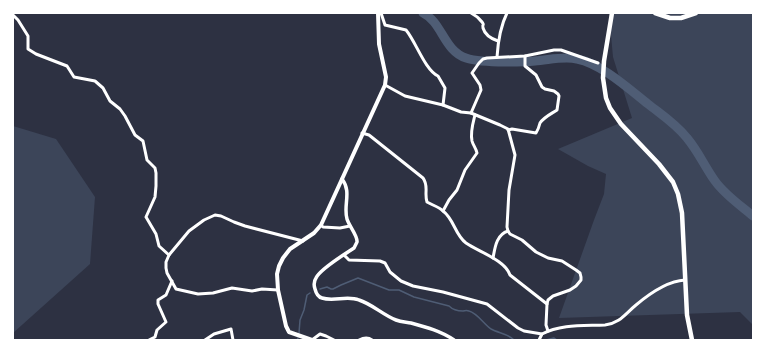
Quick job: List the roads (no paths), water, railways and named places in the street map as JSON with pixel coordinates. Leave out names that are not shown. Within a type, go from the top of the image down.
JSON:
[{"type":"main road","points":[[311,340],[289,332],[286,326],[278,290],[277,274],[283,258],[290,250],[314,233],[321,225],[384,85],[386,77],[379,44],[379,13]]},
{"type":"main road","points":[[612,13],[604,61],[603,78],[606,98],[610,108],[621,124],[659,164],[673,182],[678,194],[682,213],[687,315],[692,340]]},
{"type":"main road","points":[[655,13],[670,18],[681,18],[696,13]]},
{"type":"street","points":[[379,13],[385,25]]},
{"type":"street","points":[[471,13],[478,17],[483,23],[483,29],[487,35],[493,40],[498,41]]},
{"type":"street","points":[[497,57],[498,41],[507,13]]},
{"type":"street","points":[[13,15],[28,36],[28,49],[36,54],[67,66],[74,77],[95,81],[103,88],[110,101],[120,109],[135,135],[143,141],[147,160],[155,168],[156,180],[155,197],[146,217],[156,234],[159,246],[169,255]]},
{"type":"street","points":[[378,27],[385,25],[406,30],[429,69],[438,76],[442,82],[444,88],[443,105]]},
{"type":"street","points":[[471,113],[481,92],[480,85],[472,73],[484,59],[497,57],[525,58],[557,50],[598,63]]},
{"type":"street","points":[[508,130],[512,129],[536,133],[544,119],[557,110],[558,94],[554,91],[545,89],[542,86],[536,75],[525,65],[525,58]]},
{"type":"street","points":[[384,85],[405,96],[443,105],[461,112],[471,113],[506,127],[515,155],[510,190],[508,231],[536,252],[548,258],[562,262],[576,270],[580,273],[581,277],[581,280],[576,286],[552,297],[547,304],[546,325],[548,331]]},
{"type":"street","points":[[443,210],[457,190],[465,170],[476,153],[476,148],[472,142],[472,129],[475,115]]},
{"type":"street","points":[[362,133],[369,135],[426,182],[427,202],[443,210],[449,217],[460,238],[504,266],[509,272],[510,276],[547,304]]},
{"type":"street","points":[[342,179],[347,188],[346,213],[350,226],[357,238],[357,242],[354,248],[319,272],[315,279],[315,292],[322,298],[358,299],[396,320],[435,330],[454,340]]},
{"type":"street","points":[[278,290],[262,290],[252,292],[232,288],[213,293],[198,294],[176,289],[166,268],[166,262],[169,255],[189,231],[204,220],[215,215],[245,226],[285,235],[303,241]]},
{"type":"street","points":[[321,225],[340,228],[350,226]]},
{"type":"street","points":[[493,258],[499,238],[503,233],[508,231]]},
{"type":"street","points":[[344,255],[349,260],[380,261],[385,263],[390,272],[402,281],[413,286],[443,292],[487,304],[518,328],[524,331],[542,334],[553,329],[569,326],[610,325],[620,321],[637,304],[653,292],[677,280],[685,280]]},
{"type":"street","points":[[149,340],[155,337],[157,330],[166,322],[158,304],[158,300],[166,295],[172,281]]},
{"type":"street","points":[[204,340],[214,334],[231,329],[234,340]]},
{"type":"street","points":[[311,340],[320,334],[334,340]]},
{"type":"street","points":[[539,340],[542,334]]},
{"type":"street","points":[[359,340],[364,338],[372,340]]},
{"type":"waterway","points":[[423,13],[435,23],[453,49],[466,58],[480,61],[500,62],[528,62],[572,58],[586,62],[605,71],[624,84],[678,128],[691,143],[711,176],[723,191],[753,216]]},
{"type":"waterway","points":[[320,289],[327,287],[333,289],[358,278],[389,290],[399,290],[414,297],[449,306],[455,310],[466,310],[472,312],[491,329],[509,336],[514,340]]},
{"type":"waterway","points":[[299,333],[300,320],[307,295],[310,293]]},
{"type":"waterway","points":[[546,340],[554,338],[557,340]]}]
